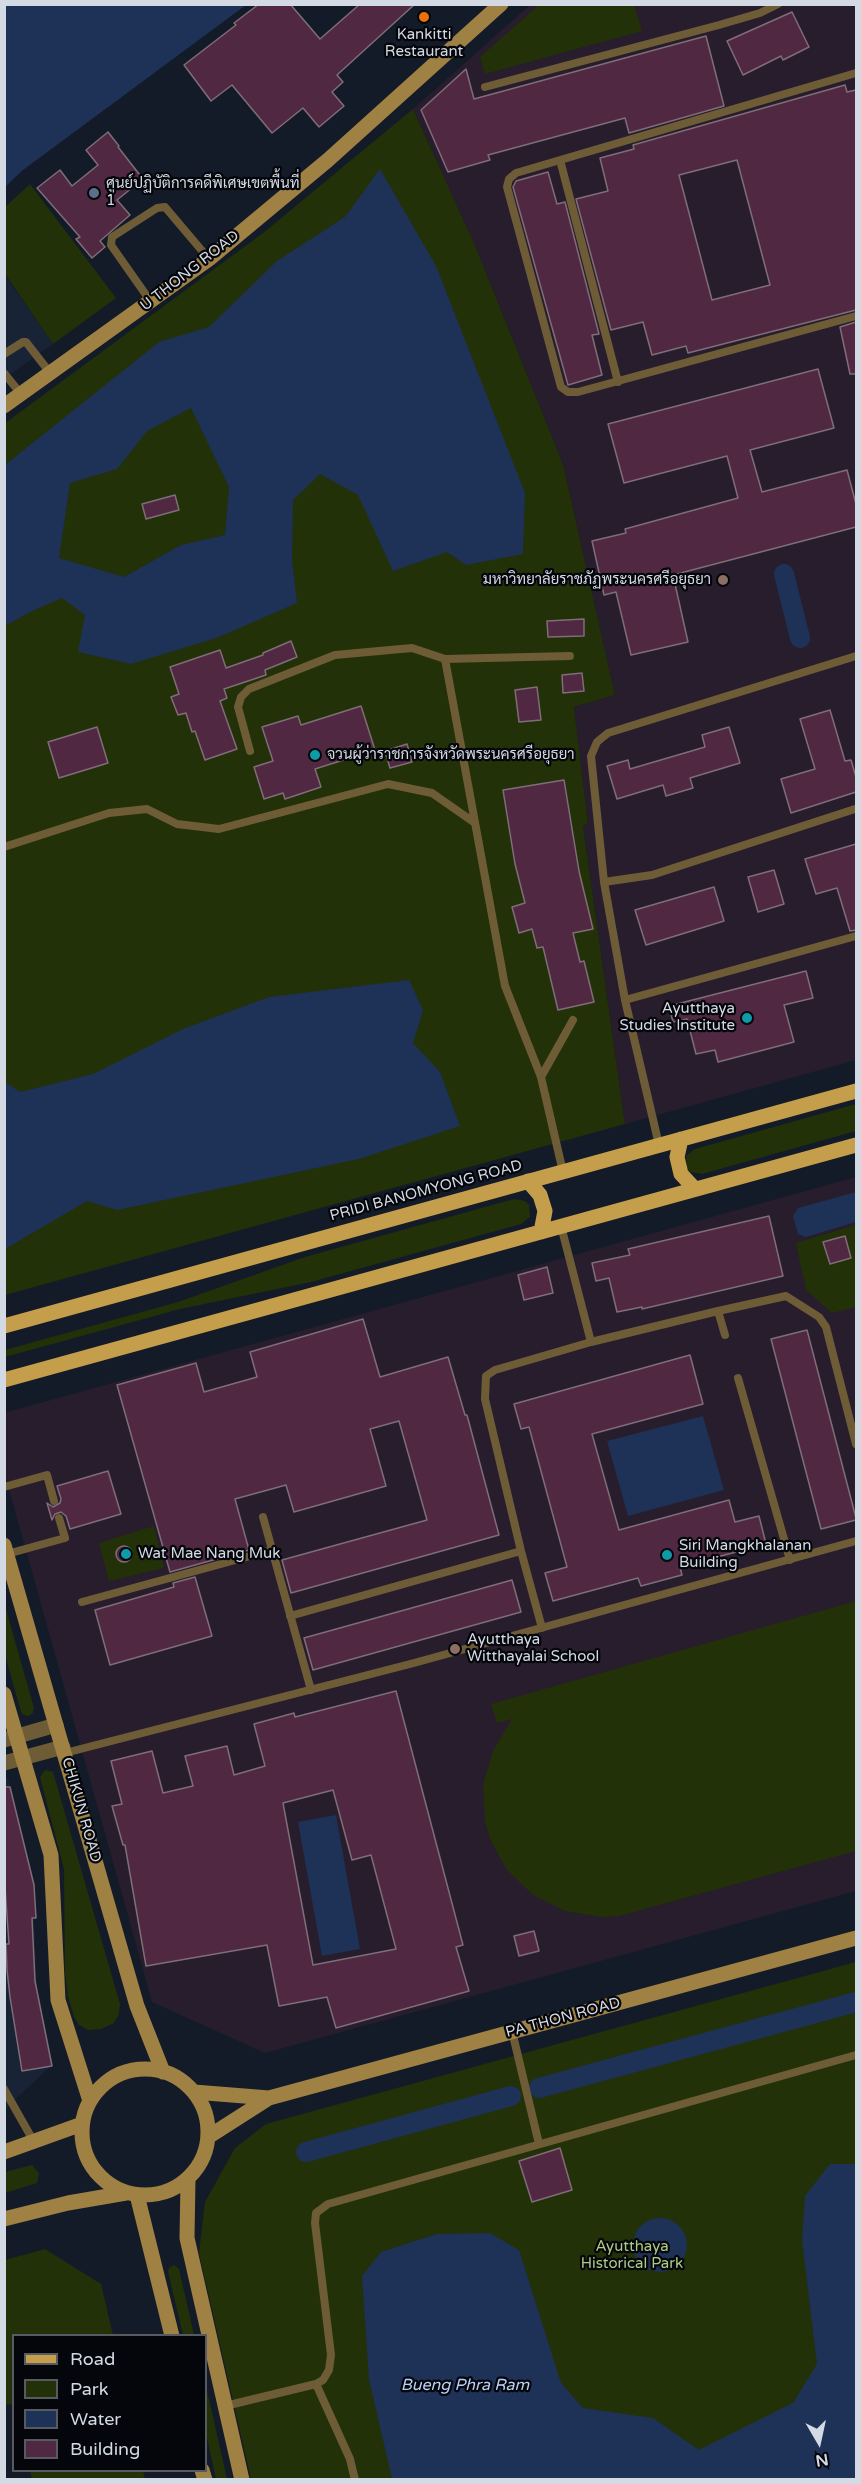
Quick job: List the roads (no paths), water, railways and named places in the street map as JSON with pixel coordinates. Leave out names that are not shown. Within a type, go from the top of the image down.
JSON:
[{"type":"main road","name":"U THONG ROAD","points":[[4,406],[209,259],[328,160],[501,4]]},
{"type":"main road","name":"PRIDI BANOMYONG ROAD","points":[[4,1326],[856,1090]]},
{"type":"main road","points":[[681,1139],[677,1157],[681,1174],[695,1189]]},
{"type":"main road","points":[[4,1380],[856,1145]]},
{"type":"main road","points":[[528,1181],[540,1195],[544,1211],[541,1232]]},
{"type":"main road","name":"CHIKUN ROAD","points":[[6,1550],[137,2006],[164,2072]]},
{"type":"main road","points":[[4,1694],[11,1738],[23,1759],[51,1855],[58,2000],[90,2101]]},
{"type":"main road","name":"PA THON ROAD","points":[[208,2137],[269,2098],[856,1938]]},
{"type":"main road","points":[[4,2219],[68,2203],[131,2194],[164,2193],[188,2179],[204,2156],[208,2137],[207,2118],[194,2092],[181,2080],[164,2072],[139,2069],[122,2074],[106,2082],[90,2101],[82,2124],[83,2146],[91,2166],[106,2182],[131,2194],[171,2334]]},
{"type":"main road","name":"PA THON ROAD","points":[[194,2092],[269,2098]]},
{"type":"main road","points":[[4,2152],[82,2124]]},
{"type":"main road","points":[[188,2179],[187,2238],[242,2480]]},
{"type":"street","points":[[11,1738],[56,1725]]},
{"type":"street","points":[[4,1763],[64,1750]]},
{"type":"lane","points":[[485,87],[729,22],[760,13],[778,4]]},
{"type":"lane","points":[[856,73],[516,173],[509,179],[507,187],[561,387],[568,392],[578,392],[618,382],[856,316]]},
{"type":"lane","points":[[560,160],[618,382]]},
{"type":"lane","points":[[151,302],[111,245],[112,237],[157,208],[165,207],[209,259]]},
{"type":"lane","points":[[4,354],[22,342],[26,342],[51,374]]},
{"type":"lane","points":[[4,373],[21,394]]},
{"type":"lane","points":[[250,751],[238,707],[241,697],[249,689],[334,655],[412,648],[445,659],[570,656]]},
{"type":"lane","points":[[445,659],[505,986],[541,1077],[563,1172]]},
{"type":"lane","points":[[659,1145],[625,1000],[604,882],[591,756],[597,742],[608,733],[855,659]]},
{"type":"lane","points":[[4,847],[109,813],[147,809],[177,824],[219,829],[388,784],[432,793],[475,823]]},
{"type":"lane","points":[[604,882],[652,875],[855,809]]},
{"type":"lane","points":[[625,1000],[856,936]]},
{"type":"lane","points":[[541,1077],[573,1020]]},
{"type":"lane","points":[[561,1226],[591,1342]]},
{"type":"lane","points":[[542,1628],[485,1399],[486,1376],[495,1370],[591,1342],[786,1296],[819,1317],[826,1327],[856,1444]]},
{"type":"lane","points":[[718,1311],[725,1335]]},
{"type":"lane","points":[[738,1378],[789,1560]]},
{"type":"lane","points":[[4,1487],[47,1475],[54,1501]]},
{"type":"lane","points":[[6,1550],[64,1538],[59,1518]]},
{"type":"lane","points":[[263,1518],[311,1690]]},
{"type":"lane","points":[[64,1750],[311,1690],[856,1541]]},
{"type":"lane","points":[[82,1602],[272,1550]]},
{"type":"lane","points":[[290,1616],[521,1551]]},
{"type":"lane","points":[[512,2031],[539,2144]]},
{"type":"lane","points":[[225,2406],[316,2384],[323,2380],[329,2370],[331,2355],[315,2223],[316,2212],[328,2204],[856,2055]]},
{"type":"lane","points":[[4,2089],[34,2142]]},
{"type":"lane","points":[[316,2384],[350,2459],[355,2480]]},
{"type":"water","points":[[5,4],[246,5],[23,170],[5,187]]},
{"type":"water","points":[[380,169],[436,266],[525,493],[523,554],[466,565],[447,552],[393,571],[358,495],[320,474],[293,500],[292,560],[297,603],[219,637],[131,664],[78,652],[85,615],[62,598],[5,626],[5,465],[159,342],[209,327],[277,261],[345,217]],"holes":[[[191,408],[229,487],[225,535],[181,545],[124,577],[59,558],[70,483],[117,469],[147,431]]]},
{"type":"water","points":[[409,980],[423,1010],[413,1043],[440,1072],[460,1126],[359,1159],[117,1210],[87,1201],[5,1249],[5,1082],[20,1092],[93,1074],[183,1029],[269,997]]},
{"type":"water","points":[[856,1192],[856,1222],[806,1237],[798,1234],[793,1216],[798,1208]]},
{"type":"water","points":[[703,1416],[724,1490],[628,1516],[607,1441]]},
{"type":"water","points":[[336,1815],[360,1949],[322,1956],[298,1822]]},
{"type":"water","name":"Bueng Phra Ram","points":[[830,2164],[856,2164],[856,2479],[392,2479],[369,2379],[362,2276],[381,2252],[437,2234],[490,2233],[519,2250],[561,2383],[583,2408],[653,2418],[699,2450],[793,2403],[817,2364],[802,2240],[805,2196]]},
{"type":"water","points":[[655,2218],[665,2218],[675,2222],[683,2230],[687,2245],[683,2260],[675,2268],[665,2272],[655,2272],[645,2268],[637,2260],[633,2250],[633,2240],[637,2230],[645,2222]]},
{"type":"waterway","points":[[784,574],[800,638]]},
{"type":"waterway","points":[[539,2088],[856,2002]]},
{"type":"waterway","points":[[306,2152],[511,2096]]},
{"type":"place","name":"Kankitti Restaurant","points":[[424,17]]},
{"type":"place","name":"ศูนย์ปฏิบัติการคดีพิเศษเขตพื้นที่ 1","points":[[94,193]]},
{"type":"place","name":"มหาวิทยาลัยราชภัฏพระนครศรีอยุธยา","points":[[723,580]]},
{"type":"place","name":"จวนผู้ว่าราชการจังหวัดพระนครศรีอยุธยา","points":[[315,755]]},
{"type":"place","name":"Ayutthaya Studies Institute","points":[[747,1018]]},
{"type":"place","name":"Wat Mae Nang Muk","points":[[126,1554]]},
{"type":"place","name":"Siri Mangkhalanan Building","points":[[667,1555]]},
{"type":"place","name":"Ayutthaya Witthayalai School","points":[[455,1649]]},
{"type":"park label","name":"Ayutthaya Historical Park","points":[[632,2256]]}]
